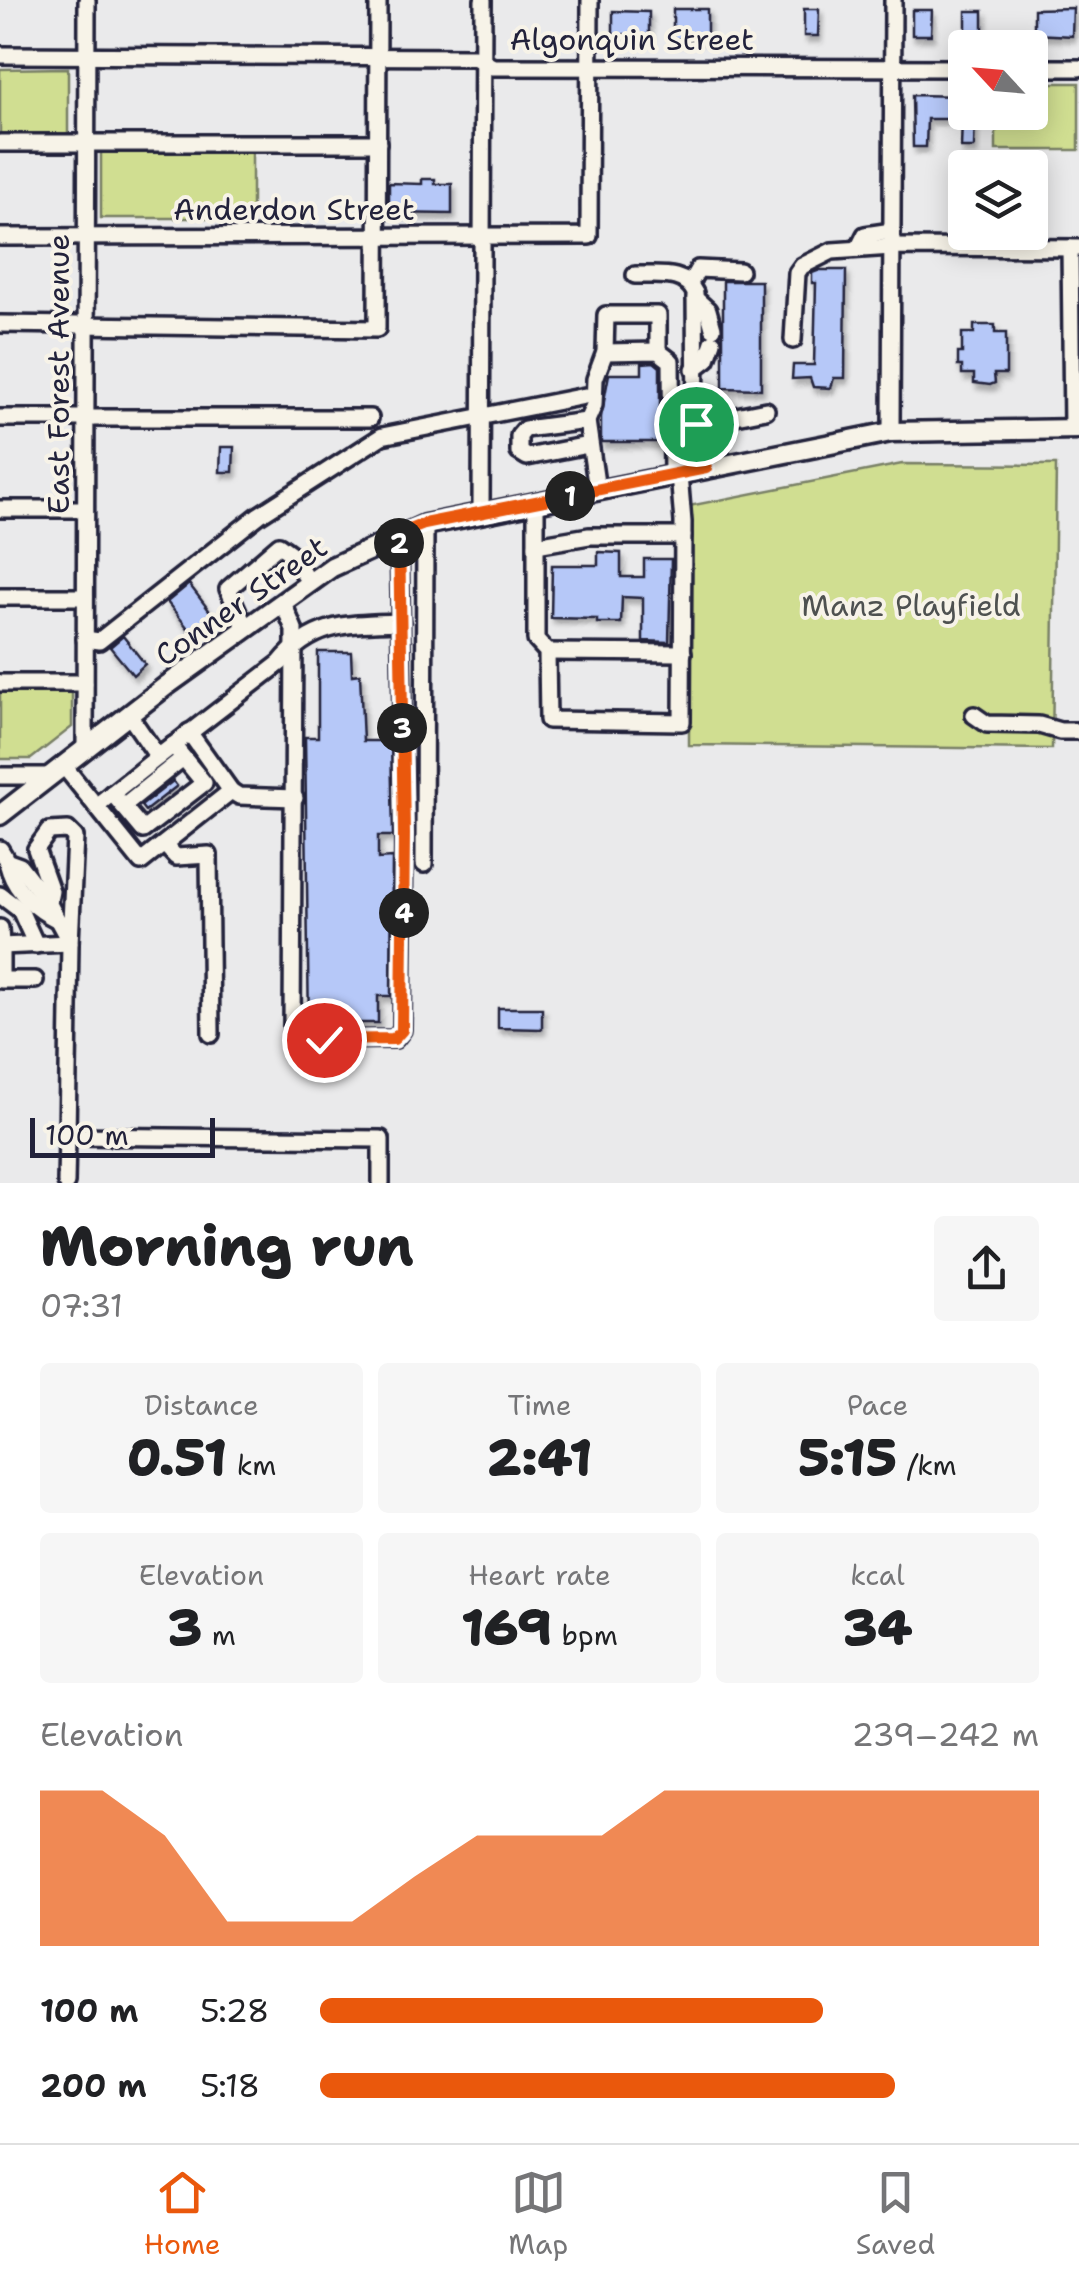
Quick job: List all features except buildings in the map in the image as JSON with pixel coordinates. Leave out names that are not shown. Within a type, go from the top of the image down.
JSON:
[{"type":"main road","name":"Conner Street","points":[[0,815],[129,714],[332,567],[424,524],[891,432],[1075,429]]},
{"type":"street","name":"East Forest Avenue","points":[[85,748],[88,0]]},
{"type":"street","points":[[0,324],[377,330],[378,0]]},
{"type":"street","points":[[481,513],[483,0]]},
{"type":"street","points":[[589,67],[590,0]]},
{"type":"street","points":[[891,432],[893,0]]},
{"type":"street","name":"Algonquin Street","points":[[0,56],[474,57],[493,66],[948,68]]},
{"type":"street","name":"Anderdon Street","points":[[0,237],[588,236],[589,67]]},
{"type":"street","points":[[1048,68],[1079,68]]},
{"type":"street","points":[[0,143],[378,142]]},
{"type":"street","points":[[793,340],[797,272],[832,250],[858,249],[892,239],[1074,248],[1075,429]]},
{"type":"street","points":[[706,468],[696,424],[693,291],[698,269],[740,271]]},
{"type":"street","points":[[635,275],[682,277],[708,310],[713,335],[707,359],[694,369]]},
{"type":"street","points":[[597,490],[587,420],[605,352],[606,315],[658,315],[658,351]]},
{"type":"street","points":[[536,502],[536,640],[547,652],[548,720],[682,722],[683,536],[675,474],[671,361],[658,351],[605,352]]},
{"type":"street","points":[[86,639],[100,642],[259,516],[382,436],[585,396]]},
{"type":"street","points":[[696,424],[766,410]]},
{"type":"street","points":[[0,418],[370,418]]},
{"type":"street","points":[[587,420],[525,429],[519,436],[519,452],[526,457],[588,445]]},
{"type":"street","points":[[0,508],[85,509]]},
{"type":"street","points":[[424,524],[424,864]]},
{"type":"street","points":[[283,603],[294,628],[292,1036],[305,1040],[394,1039],[402,1030],[404,922],[399,534]]},
{"type":"street","points":[[536,546],[589,536],[683,536]]},
{"type":"street","points":[[246,629],[228,589],[280,545],[310,583]]},
{"type":"street","points":[[0,597],[86,597]]},
{"type":"street","points":[[96,806],[117,800],[178,752],[189,732],[280,664],[294,646],[337,624],[401,622]]},
{"type":"street","points":[[547,652],[682,654]]},
{"type":"street","points":[[0,683],[85,683]]},
{"type":"street","points":[[129,714],[158,757]]},
{"type":"street","points":[[974,715],[987,724],[1079,731]]},
{"type":"street","points":[[189,732],[238,796],[295,798]]},
{"type":"street","points":[[117,800],[158,757],[178,752]]},
{"type":"street","points":[[117,800],[143,830],[204,784],[178,752]]},
{"type":"street","points":[[0,776],[56,771],[96,806],[141,862],[231,791]]},
{"type":"street","points":[[48,902],[51,891],[36,848],[49,831],[68,830],[75,837],[66,1183]]},
{"type":"street","points":[[164,844],[176,857],[209,855],[211,1034]]},
{"type":"street","points":[[4,856],[20,866],[48,902],[70,943]]},
{"type":"street","points":[[4,856],[10,874],[36,910],[56,919]]},
{"type":"street","points":[[0,895],[20,910],[36,944]]},
{"type":"street","points":[[0,928],[1,980],[35,980]]},
{"type":"street","points":[[1,946],[70,943]]},
{"type":"street","points":[[67,1136],[381,1139],[380,1183]]},
{"type":"green space","points":[[68,68],[68,139],[0,140],[0,69]]},
{"type":"green space","points":[[1048,83],[1079,83],[1079,150],[996,150],[996,130],[1048,130]]},
{"type":"green space","points":[[101,149],[252,150],[252,218],[101,218]]},
{"type":"green space","name":"Manz Playfield","points":[[902,464],[1056,465],[1052,749],[689,745],[689,506]]},
{"type":"green space","points":[[0,689],[72,689],[72,727],[31,759],[0,759]]},
{"type":"route","points":[[324,1040],[394,1039],[402,1030],[404,834],[399,534],[424,524],[706,468],[696,424]]}]
